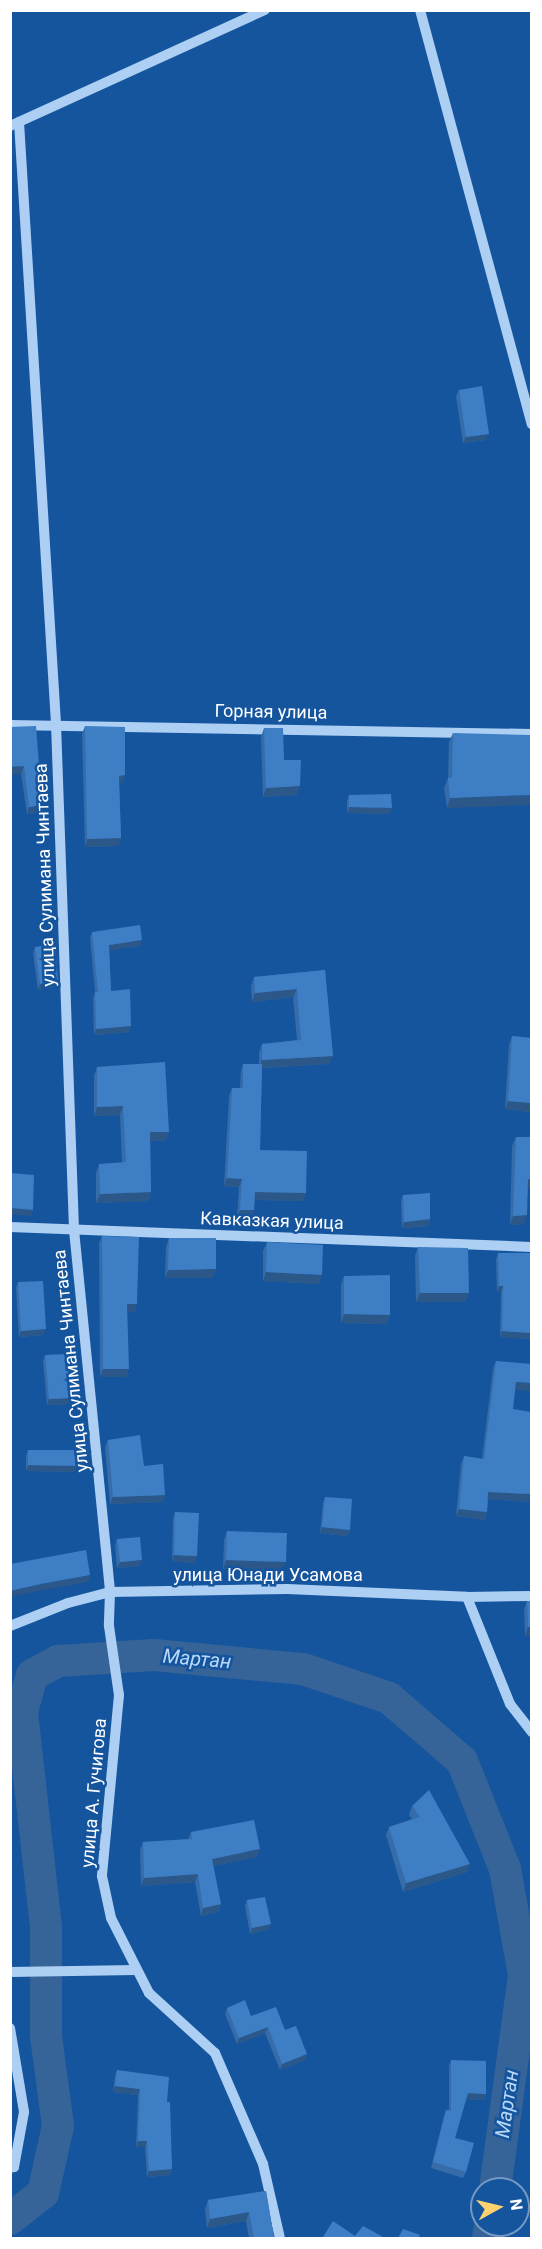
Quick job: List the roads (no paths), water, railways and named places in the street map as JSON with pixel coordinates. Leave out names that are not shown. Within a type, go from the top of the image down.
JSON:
[{"type":"street","points":[[15,124],[265,10]]},
{"type":"street","points":[[420,10],[531,424]]},
{"type":"street","name":"улица Сулимана Чинтаева","points":[[15,124],[56,724],[74,1230],[110,1592],[109,1626]]},
{"type":"street","name":"Горная улица","points":[[10,725],[531,734]]},
{"type":"street","name":"Кавказкая улица","points":[[10,1227],[531,1247]]},
{"type":"street","name":"улица Юнади Усамова","points":[[10,1626],[68,1603],[110,1592],[287,1589],[467,1597],[531,1596]]},
{"type":"street","points":[[467,1597],[510,1704],[531,1732]]},
{"type":"street","name":"улица А. Гучигова","points":[[109,1626],[120,1695],[102,1876],[111,1918],[149,1993],[215,2052],[263,2164],[280,2238]]},
{"type":"street","points":[[10,1972],[136,1970]]},
{"type":"street","points":[[10,2028],[24,2112],[14,2167],[10,2168]]},
{"type":"waterway","name":"Мартан","points":[[10,2219],[43,2193],[58,2126],[46,2036],[46,1927],[22,1712],[32,1675],[58,1661],[154,1655],[303,1669],[389,1698],[462,1761],[505,1869],[524,1975],[497,2177]]}]
